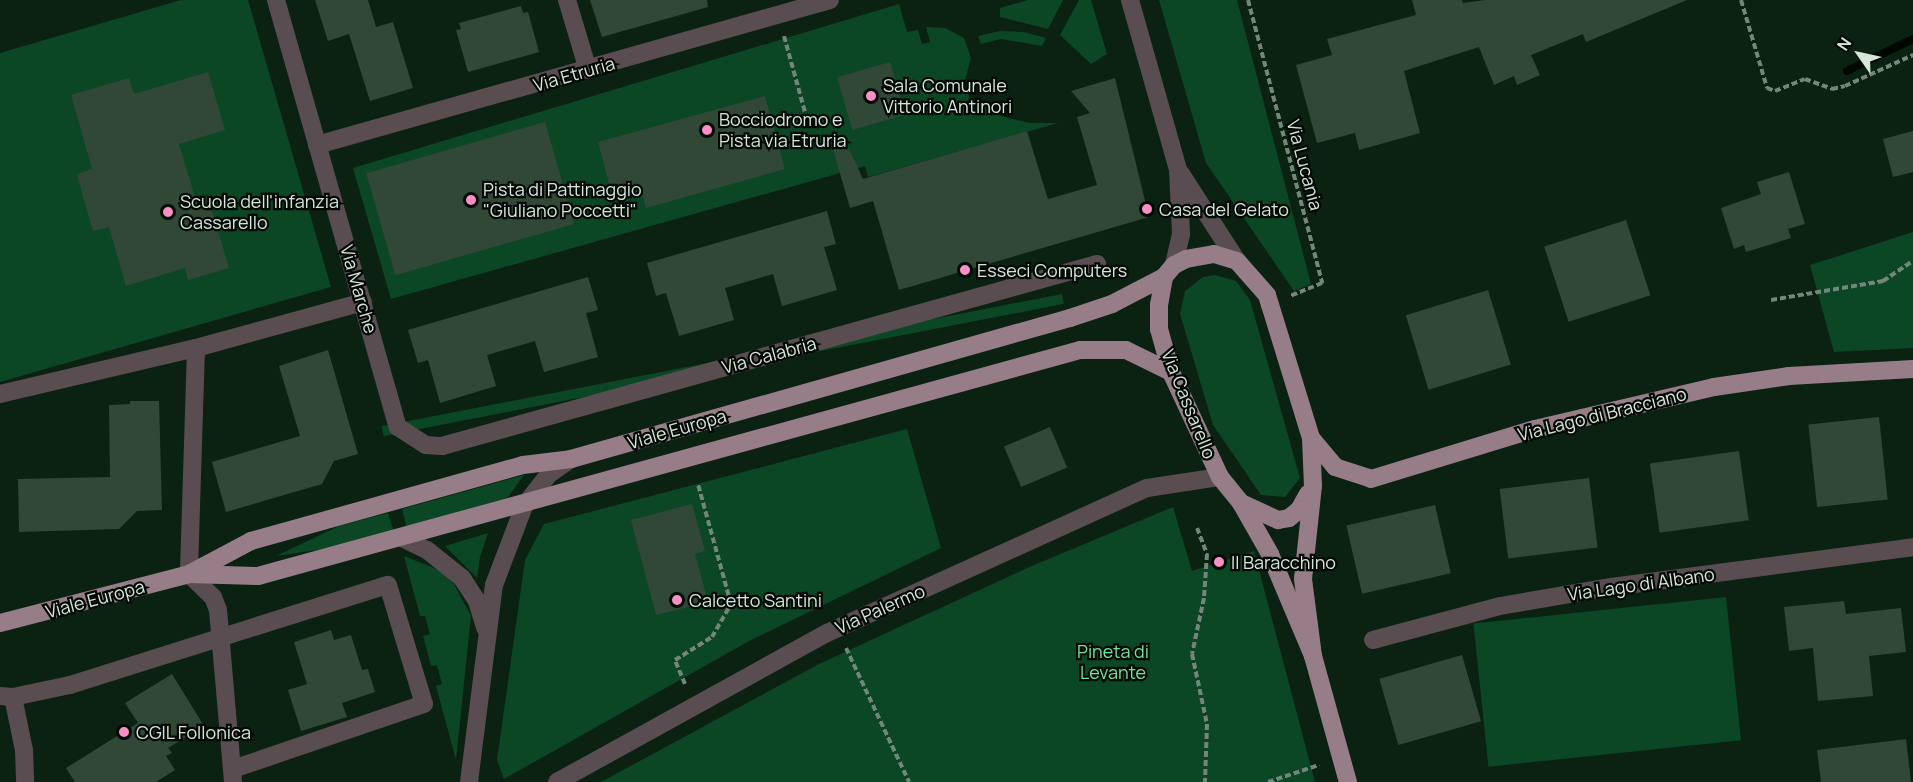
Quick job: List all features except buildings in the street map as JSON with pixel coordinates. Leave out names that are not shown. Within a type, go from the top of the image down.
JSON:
[{"type":"main road","points":[[1169,271],[1214,254],[1237,261]]},
{"type":"main road","name":"Via Cassarello","points":[[1237,261],[1267,295],[1311,438],[1313,486],[1303,579],[1313,656]]},
{"type":"main road","name":"Via Cassarello","points":[[1169,271],[1159,329],[1171,372],[1220,477],[1241,503],[1270,554],[1313,656],[1348,782]]},
{"type":"main road","name":"Viale Europa","points":[[0,623],[189,574],[251,540],[523,465],[571,459],[1070,318],[1112,304],[1169,271]]},
{"type":"main road","name":"Viale Europa","points":[[189,574],[258,576],[524,506],[1080,350],[1126,350],[1171,372]]},
{"type":"main road","name":"Via Lago di Bracciano","points":[[1311,438],[1335,467],[1371,478],[1546,426],[1714,387],[1789,376],[1913,369]]},
{"type":"main road","name":"Via Cassarello","points":[[1241,503],[1278,520],[1289,518],[1299,510],[1313,486]]},
{"type":"street","name":"Via Marche","points":[[276,0],[399,427],[413,440],[442,446]]},
{"type":"street","points":[[567,0],[588,70]]},
{"type":"street","name":"Via Etruria","points":[[317,145],[830,0]]},
{"type":"street","name":"Via Cassarello","points":[[1130,0],[1178,170],[1182,234],[1169,271]]},
{"type":"street","name":"Via Cassarello","points":[[1178,170],[1210,225],[1237,261]]},
{"type":"street","name":"Via Calabria","points":[[442,446],[1097,264]]},
{"type":"street","points":[[0,394],[196,348],[363,302]]},
{"type":"street","points":[[25,782],[24,750],[6,696],[70,685],[222,636],[388,585],[424,704],[233,776],[222,636],[213,597],[189,574],[196,348]]},
{"type":"street","points":[[471,780],[494,585],[524,506],[548,475],[571,459]]},
{"type":"street","name":"Via Palermo","points":[[557,782],[656,724],[837,628],[1147,488],[1220,477]]},
{"type":"street","points":[[402,538],[427,550],[462,578],[477,601],[487,635]]},
{"type":"street","name":"Via Lago di Albano","points":[[1373,640],[1490,609],[1611,587],[1913,547]]},
{"type":"path","name":"Via Lucania","points":[[1248,0],[1322,283],[1270,305]]},
{"type":"path","points":[[1741,0],[1767,88],[1775,91],[1805,79],[1816,80],[1832,89],[1845,86],[1913,55]]},
{"type":"path","points":[[777,15],[806,116]]},
{"type":"path","points":[[1771,300],[1883,281],[1913,261]]},
{"type":"path","points":[[682,679],[675,660],[712,637],[731,604],[698,484]]},
{"type":"path","points":[[1197,528],[1207,554],[1204,598],[1192,654],[1207,724],[1205,782]]},
{"type":"path","points":[[837,628],[909,782]]},
{"type":"path","points":[[1268,782],[1341,757]]},
{"type":"green space","name":"Scuola dell'infanzia Cassarello","points":[[181,0],[248,0],[331,287],[0,382],[0,53]]},
{"type":"green space","points":[[1028,0],[1063,0],[1048,29],[1000,17],[1000,8]]},
{"type":"green space","points":[[1079,0],[1091,0],[1107,54],[1091,64],[1060,35]]},
{"type":"green space","points":[[1159,0],[1237,0],[1311,284],[1294,291],[1206,163]]},
{"type":"green space","name":"Bocciodromo e Pista via Etruria","points":[[899,4],[907,32],[918,30],[922,44],[930,42],[926,27],[945,28],[964,38],[971,58],[964,84],[974,108],[980,104],[1004,117],[1030,123],[1058,123],[868,177],[865,166],[391,299],[353,168]]},
{"type":"green space","points":[[1000,31],[1024,32],[1046,38],[1042,46],[1001,39],[981,44],[978,36]]},
{"type":"green space","points":[[1913,232],[1913,348],[1834,352],[1810,265]]},
{"type":"green space","points":[[1215,275],[1236,281],[1250,300],[1300,478],[1285,497],[1261,495],[1213,425],[1180,314],[1185,291],[1203,277]]},
{"type":"green space","points":[[1062,294],[1064,304],[384,436],[382,426]]},
{"type":"green space","name":"Calcetto Santini","points":[[907,429],[941,548],[751,640],[504,779],[497,760],[525,560],[544,524]]},
{"type":"green space","points":[[524,475],[504,503],[407,529],[402,509]]},
{"type":"green space","name":"Pineta di Levante","points":[[1173,507],[1192,571],[1254,551],[1315,782],[601,782],[819,664],[1034,565]]},
{"type":"green space","points":[[388,513],[394,532],[345,546],[276,556],[339,526]]},
{"type":"green space","points":[[488,533],[480,557],[477,578],[445,546]]},
{"type":"green space","points":[[404,556],[439,570],[454,584],[471,616],[456,760],[436,686],[442,684],[437,665],[431,666],[423,636],[430,634],[425,616],[420,616]]},
{"type":"green space","points":[[1726,597],[1741,740],[1488,767],[1473,624]]},
{"type":"waterway","points":[[1847,71],[1913,39]]},
{"type":"place","name":"Sala Comunale Vittorio Antinori","points":[[871,96]]},
{"type":"place","name":"Bocciodromo e Pista via Etruria","points":[[707,130]]},
{"type":"place","name":"Pista di Pattinaggio \"Giuliano Poccetti\"","points":[[471,200]]},
{"type":"place","name":"Casa del Gelato","points":[[1147,209]]},
{"type":"place","name":"Scuola dell'infanzia Cassarello","points":[[168,212]]},
{"type":"place","name":"Esseci Computers","points":[[965,270]]},
{"type":"place","name":"Il Baracchino","points":[[1219,562]]},
{"type":"place","name":"Calcetto Santini","points":[[677,600]]},
{"type":"place","name":"CGIL Follonica","points":[[124,732]]}]
